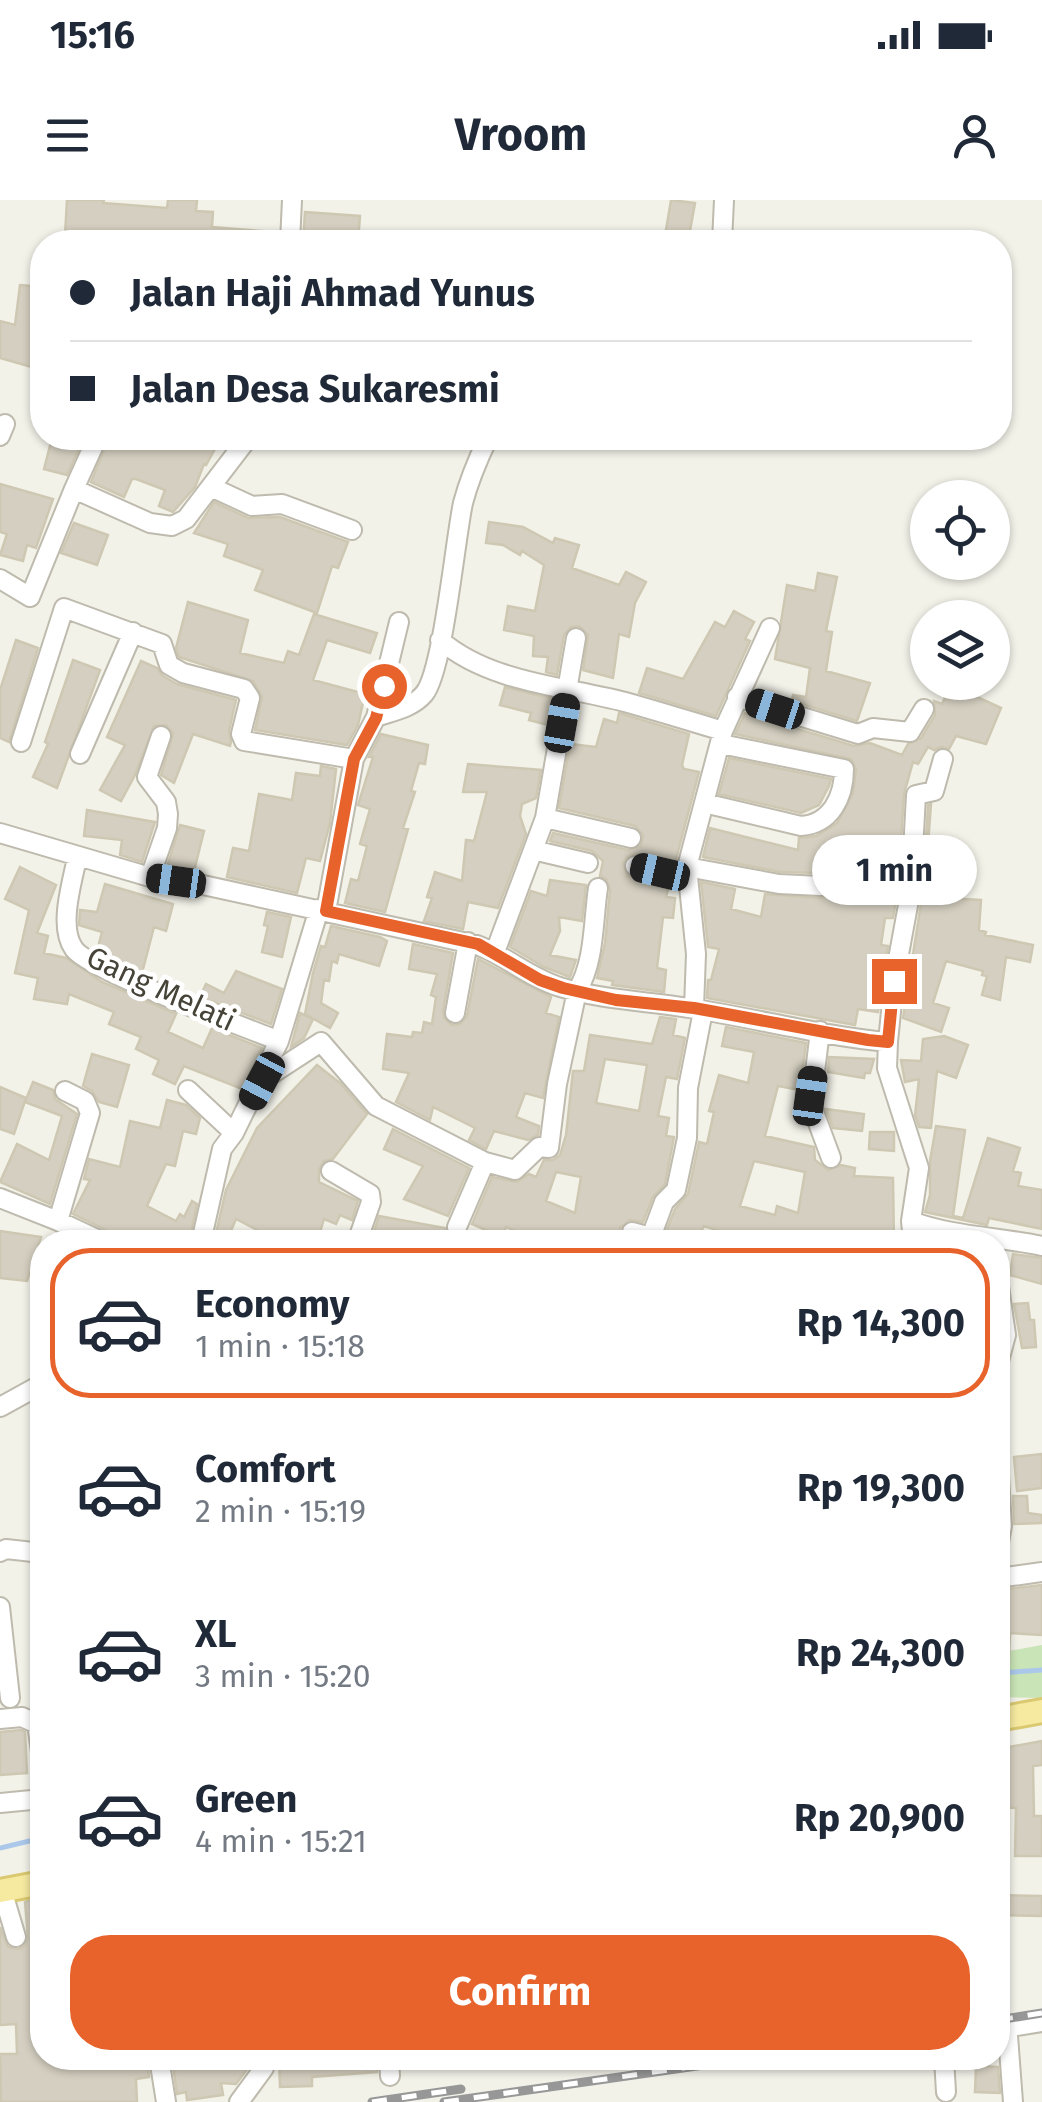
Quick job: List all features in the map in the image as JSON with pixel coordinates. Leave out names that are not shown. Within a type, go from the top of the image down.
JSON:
[{"type":"main road","points":[[1010,1717],[1042,1711]]},
{"type":"main road","points":[[1,1890],[30,1882]]},
{"type":"street","points":[[291,230],[292,200]]},
{"type":"street","points":[[723,230],[724,200]]},
{"type":"street","points":[[30,597],[92,450]]},
{"type":"street","points":[[74,489],[150,523],[172,526],[186,519],[239,450]]},
{"type":"street","points":[[376,718],[414,705],[428,690],[463,506],[482,450]]},
{"type":"street","points":[[211,487],[252,506],[282,504],[352,530]]},
{"type":"street","points":[[0,579],[30,597],[162,644],[170,664],[183,673],[244,689],[250,698],[241,734],[244,741],[354,759]]},
{"type":"street","points":[[21,742],[64,608]]},
{"type":"street","points":[[204,1230],[222,1149],[234,1134],[279,1042],[322,910],[354,759],[376,718],[398,622]]},
{"type":"street","points":[[654,1230],[664,1202],[676,1190],[687,1138],[688,1088],[698,1010],[687,872],[722,737],[770,628]]},
{"type":"street","points":[[80,754],[133,632]]},
{"type":"street","points":[[495,952],[545,818],[576,638]]},
{"type":"street","points":[[440,640],[457,654],[488,668],[568,691],[621,701],[722,737],[844,770],[844,790],[825,820],[813,826],[704,803]]},
{"type":"street","points":[[737,697],[858,734],[873,728],[910,732],[924,709]]},
{"type":"street","points":[[150,877],[167,828],[166,802],[146,777],[161,736]]},
{"type":"street","points":[[912,1230],[919,1168],[887,1068],[888,1042],[913,866],[916,796],[934,791],[943,759]]},
{"type":"street","points":[[545,818],[631,838]]},
{"type":"street","points":[[0,833],[150,877],[468,942],[495,952],[540,980],[577,991],[888,1042]]},
{"type":"street","points":[[533,850],[588,863]]},
{"type":"street","name":"Gang Melati","points":[[77,858],[68,914],[74,949],[121,976],[279,1042]]},
{"type":"street","points":[[635,866],[821,886],[913,866]]},
{"type":"street","points":[[262,1081],[321,1042],[370,1100],[486,1162],[514,1170],[539,1147],[549,1148],[577,991],[584,980],[590,952],[598,888]]},
{"type":"street","points":[[455,1013],[468,942]]},
{"type":"street","points":[[820,1030],[810,1104],[830,1158]]},
{"type":"street","points":[[188,1090],[234,1134]]},
{"type":"street","points":[[58,1220],[90,1112],[85,1101],[66,1091]]},
{"type":"street","points":[[457,1227],[486,1162]]},
{"type":"street","points":[[331,1171],[370,1194],[361,1230]]},
{"type":"street","points":[[0,1198],[78,1230]]},
{"type":"street","points":[[911,1221],[939,1230]]},
{"type":"street","points":[[1010,1241],[1042,1246]]},
{"type":"street","points":[[0,1407],[30,1391]]},
{"type":"street","points":[[0,1552],[30,1552]]},
{"type":"street","points":[[1010,1576],[1042,1572]]},
{"type":"street","points":[[0,1607],[10,1698]]},
{"type":"street","points":[[0,1720],[22,1717],[30,1721]]},
{"type":"street","points":[[0,1803],[30,1800]]},
{"type":"street","points":[[1,1890],[16,1937]]},
{"type":"street","points":[[1010,2027],[1042,2022]]},
{"type":"street","points":[[1010,2053],[1013,2102]]},
{"type":"street","points":[[161,2070],[166,2102]]},
{"type":"street","points":[[239,2102],[263,2070]]},
{"type":"street","points":[[945,2070],[946,2092]]},
{"type":"green space","points":[[1042,1645],[1042,1698],[1010,1697],[1010,1651]]},
{"type":"building","points":[[67,200],[167,208],[168,200],[197,200],[196,211],[213,212],[212,227],[249,230],[65,230]]},
{"type":"building","points":[[671,200],[695,203],[690,230],[666,230]]},
{"type":"building","points":[[305,212],[360,216],[359,230],[304,230]]},
{"type":"building","points":[[20,285],[30,286],[30,367],[0,358],[0,321],[15,325]]},
{"type":"building","points":[[49,450],[78,450],[67,475],[44,469]]},
{"type":"building","points":[[104,450],[214,450],[195,487],[173,512],[159,506],[165,490],[136,479],[132,479],[124,497],[91,482]]},
{"type":"building","points":[[0,484],[53,499],[36,548],[27,545],[23,561],[0,555],[7,534],[0,532]]},
{"type":"building","points":[[214,502],[248,518],[280,517],[348,542],[338,568],[332,566],[317,613],[255,590],[263,570],[224,556],[228,544],[194,533]]},
{"type":"building","points":[[489,522],[523,527],[553,543],[555,538],[579,545],[572,568],[619,585],[626,572],[646,582],[635,603],[629,637],[619,634],[613,678],[583,670],[588,635],[579,626],[571,627],[564,635],[557,675],[546,672],[548,657],[533,656],[534,636],[504,630],[508,606],[535,611],[544,565],[522,551],[520,555],[503,545],[486,543]]},
{"type":"building","points":[[74,523],[108,535],[97,565],[61,553]]},
{"type":"building","points":[[818,573],[837,577],[826,631],[832,632],[826,671],[870,683],[857,721],[792,701],[793,695],[806,697],[810,668],[775,659],[787,585],[815,591]]},
{"type":"building","points":[[188,602],[248,620],[240,653],[284,663],[288,651],[299,655],[314,614],[377,633],[370,653],[327,640],[313,680],[365,694],[358,725],[347,745],[255,730],[262,697],[253,681],[179,657],[176,648]]},
{"type":"building","points":[[734,611],[754,622],[745,639],[750,641],[716,716],[639,693],[647,668],[683,679],[715,622],[725,627]]},
{"type":"building","points":[[16,640],[38,648],[9,742],[0,738],[0,690]]},
{"type":"building","points":[[73,660],[100,670],[57,788],[33,777],[48,744],[45,742]]},
{"type":"building","points":[[141,661],[177,684],[236,700],[229,731],[231,742],[230,746],[193,734],[174,783],[161,775],[173,733],[166,725],[154,726],[121,801],[100,790],[125,745],[107,737]]},
{"type":"building","points":[[505,687],[553,699],[548,725],[529,720],[531,713],[500,705]]},
{"type":"building","points":[[944,700],[984,700],[1001,708],[986,744],[956,736],[949,749],[928,747],[918,764],[913,762],[904,794],[900,856],[865,864],[844,861],[843,868],[820,873],[780,872],[703,857],[710,828],[798,850],[799,838],[816,836],[837,823],[853,793],[856,769],[851,759],[735,734],[745,713],[854,746],[870,743],[902,755],[908,744],[921,738],[935,715],[934,701],[942,704]]},
{"type":"building","points":[[619,713],[689,734],[682,765],[699,772],[675,863],[637,854],[627,857],[623,864],[627,876],[669,887],[666,897],[675,898],[673,918],[663,917],[657,968],[666,970],[664,992],[612,985],[613,981],[597,978],[610,890],[606,879],[600,876],[603,861],[592,851],[550,841],[553,833],[628,850],[641,846],[643,835],[635,826],[559,808],[570,744],[596,747],[604,719],[617,723]]},
{"type":"building","points":[[381,734],[428,745],[425,764],[419,763],[411,791],[415,792],[403,828],[408,829],[385,912],[345,903],[351,879],[358,881],[367,846],[360,844],[370,809],[358,805],[373,757],[369,757]]},
{"type":"building","points":[[729,758],[831,779],[819,805],[801,813],[719,794]]},
{"type":"building","points":[[468,764],[541,770],[536,798],[522,804],[520,816],[526,834],[498,908],[468,902],[463,929],[424,921],[435,872],[462,881],[466,840],[474,841],[487,792],[463,792]]},
{"type":"building","points":[[321,766],[336,769],[330,823],[320,861],[306,858],[297,893],[227,877],[233,848],[249,851],[259,794],[292,800],[296,773],[320,776]]},
{"type":"building","points":[[931,804],[928,845],[948,844],[943,898],[981,900],[979,930],[985,935],[1033,945],[1030,962],[1006,957],[1000,1000],[982,995],[987,976],[982,975],[983,971],[946,961],[933,1003],[949,1008],[941,1032],[903,1018],[923,891]]},
{"type":"building","points":[[87,810],[155,822],[142,862],[120,855],[122,840],[84,836]]},
{"type":"building","points":[[180,825],[204,831],[194,871],[167,867]]},
{"type":"building","points":[[20,867],[56,885],[37,933],[48,936],[44,953],[66,958],[102,982],[176,1014],[168,1032],[203,1048],[212,1028],[262,1048],[242,1089],[184,1066],[175,1084],[153,1074],[159,1060],[136,1049],[141,1037],[109,1024],[114,1012],[69,994],[67,1004],[34,999],[38,978],[15,973],[29,910],[5,899]]},
{"type":"building","points":[[550,880],[586,885],[582,921],[559,917],[560,931],[550,955],[576,960],[570,977],[510,947],[531,891],[547,896]]},
{"type":"building","points":[[701,882],[735,889],[731,909],[761,917],[765,894],[820,898],[841,894],[840,901],[871,903],[879,886],[899,882],[893,918],[885,918],[881,945],[888,946],[878,1012],[858,1009],[855,1025],[707,998],[708,980],[719,949],[708,947]]},
{"type":"building","points":[[105,884],[173,904],[166,931],[154,927],[142,973],[97,951],[102,932],[79,925],[80,910],[97,912]]},
{"type":"building","points":[[267,912],[291,917],[282,957],[262,952]]},
{"type":"building","points":[[331,926],[387,941],[379,966],[339,954],[337,963],[332,961],[321,1003],[338,1013],[330,1028],[305,1014],[313,973]]},
{"type":"building","points":[[413,944],[453,953],[443,1012],[452,1025],[460,1024],[467,1016],[478,959],[551,997],[546,1013],[559,1017],[543,1098],[525,1093],[516,1117],[539,1126],[538,1135],[528,1140],[494,1131],[486,1149],[469,1140],[475,1128],[433,1107],[430,1120],[396,1102],[409,1073],[383,1069],[387,1034],[412,1037],[413,1032],[422,1033],[424,1022],[432,1024],[436,997],[431,995],[437,974],[409,969]]},
{"type":"building","points":[[236,971],[282,989],[271,1024],[200,997],[206,984],[224,993]]},
{"type":"building","points":[[300,1013],[313,1019],[304,1038],[291,1047]]},
{"type":"building","points":[[660,1017],[676,1019],[673,1035],[685,1038],[677,1079],[666,1077],[658,1116],[669,1118],[666,1136],[674,1137],[665,1184],[653,1197],[643,1222],[630,1220],[620,1230],[486,1230],[472,1224],[492,1177],[517,1182],[529,1174],[536,1177],[544,1160],[560,1155],[573,1071],[584,1071],[590,1035],[652,1044]],"holes":[[[605,1059],[647,1065],[639,1111],[596,1103]],[[556,1172],[581,1177],[575,1213],[546,1201]]]},
{"type":"building","points":[[726,1027],[806,1043],[800,1090],[778,1086],[765,1136],[814,1147],[815,1160],[828,1170],[841,1165],[855,1168],[854,1176],[893,1178],[894,1230],[716,1230],[704,1226],[702,1230],[667,1230],[675,1209],[688,1194],[699,1142],[707,1144],[714,1112],[709,1111],[719,1075],[748,1083],[754,1052],[722,1046]],"holes":[[[754,1161],[805,1172],[798,1213],[777,1206],[775,1215],[740,1206]]]},
{"type":"building","points":[[944,1036],[968,1045],[956,1078],[937,1071],[931,1128],[919,1127],[915,1115],[919,1079],[905,1082],[901,1060],[921,1061],[923,1039]]},
{"type":"building","points":[[92,1054],[129,1065],[117,1107],[99,1102],[83,1086]]},
{"type":"building","points":[[829,1057],[874,1059],[864,1078],[828,1072]]},
{"type":"building","points":[[317,1065],[340,1083],[367,1114],[333,1159],[324,1161],[319,1182],[358,1201],[352,1220],[340,1215],[336,1224],[324,1219],[321,1230],[257,1230],[236,1219],[231,1230],[217,1230],[226,1190],[257,1128]]},
{"type":"building","points":[[33,1082],[53,1090],[55,1099],[77,1114],[50,1204],[0,1182],[17,1144],[49,1160],[62,1116],[25,1102]]},
{"type":"building","points":[[0,1087],[26,1098],[14,1134],[0,1129]]},
{"type":"building","points":[[167,1100],[186,1105],[200,1118],[196,1134],[183,1131],[175,1166],[166,1164],[147,1206],[176,1221],[180,1214],[184,1217],[192,1201],[197,1204],[192,1230],[106,1230],[73,1214],[90,1180],[84,1179],[89,1159],[120,1167],[130,1121],[160,1128]]},
{"type":"building","points":[[826,1109],[864,1114],[862,1131],[833,1128]]},
{"type":"building","points":[[936,1126],[965,1130],[953,1216],[963,1218],[988,1138],[1020,1148],[1013,1171],[1021,1173],[1018,1186],[1042,1190],[1042,1229],[989,1218],[987,1225],[925,1212]]},
{"type":"building","points":[[393,1129],[469,1168],[448,1216],[404,1199],[423,1166],[384,1149]]},
{"type":"building","points":[[870,1132],[894,1132],[894,1151],[869,1149]]},
{"type":"building","points":[[379,1216],[446,1230],[375,1230]]},
{"type":"building","points":[[0,1231],[30,1235],[27,1281],[0,1278]]},
{"type":"building","points":[[1013,1254],[1042,1258],[1042,1284],[1010,1275]]},
{"type":"building","points":[[1028,1303],[1036,1347],[1022,1348],[1014,1304]]},
{"type":"building","points":[[1042,1454],[1042,1488],[1017,1491],[1014,1457]]},
{"type":"building","points":[[1013,1496],[1027,1496],[1028,1513],[1042,1515],[1042,1523],[1014,1524]]},
{"type":"building","points":[[1042,1585],[1042,1635],[1010,1633],[1010,1589]]},
{"type":"building","points":[[0,1732],[25,1732],[27,1773],[0,1775]]},
{"type":"building","points":[[1042,1741],[1042,1765],[1033,1766],[1034,1816],[1042,1816],[1042,1856],[1015,1856],[1016,1808],[1010,1808],[1010,1747]]},
{"type":"building","points":[[1010,1895],[1042,1896],[1042,1916],[1010,1915]]},
{"type":"building","points":[[30,1901],[30,2070],[148,2070],[149,2077],[136,2079],[137,2102],[1,2102],[0,2054],[17,2054],[16,2024],[0,2025],[0,1927],[8,1947],[24,1946],[28,1939],[25,1902]]},
{"type":"building","points":[[174,2070],[246,2070],[236,2084],[221,2083],[223,2095],[187,2100],[186,2092],[177,2094]]},
{"type":"building","points":[[279,2070],[377,2070],[312,2077],[312,2086],[280,2087]]},
{"type":"building","points":[[976,2070],[998,2070],[1000,2093],[975,2092]]},
{"type":"waterway","points":[[1010,1672],[1042,1670]]},
{"type":"waterway","points":[[0,1848],[30,1841]]},
{"type":"railway","points":[[1010,2018],[1042,2013]]},
{"type":"railway","points":[[444,2102],[669,2070]]},
{"type":"railway","points":[[372,2102],[461,2089]]},
{"type":"route","points":[[384,686],[376,718],[354,759],[326,911],[478,944],[540,980],[563,988],[868,1040],[888,1042],[894,981]]}]
